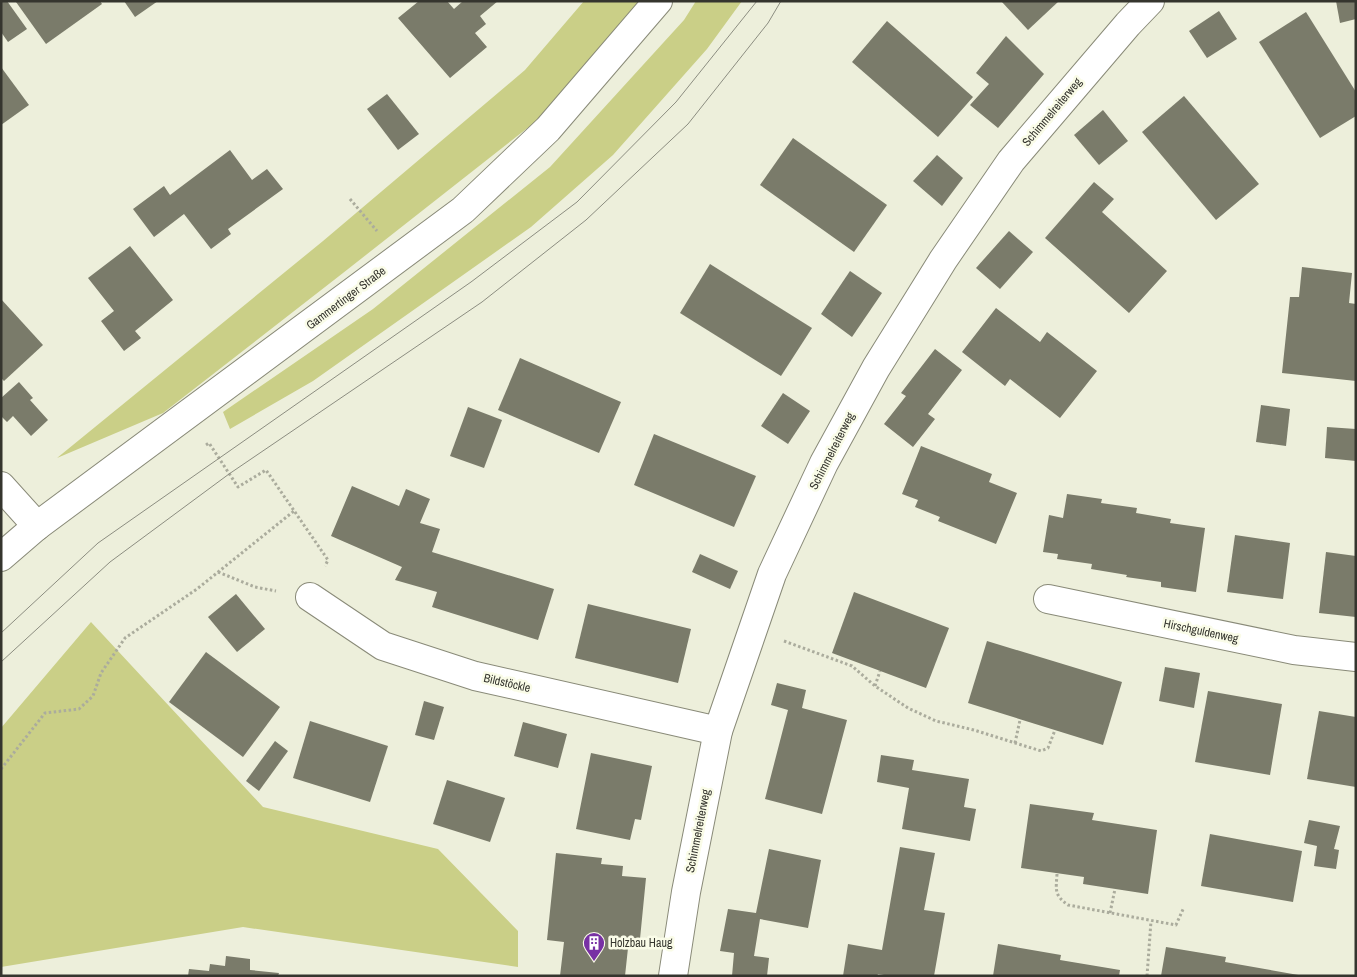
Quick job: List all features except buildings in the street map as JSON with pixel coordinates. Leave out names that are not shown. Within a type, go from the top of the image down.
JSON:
[{"type":"street","name":"Gammertinger Straße","points":[[1,557],[36,526],[463,210],[548,129],[658,1]]},
{"type":"street","name":"Schimmelreiterweg","points":[[672,976],[686,892],[718,731],[772,574],[824,463],[876,368],[943,260],[1011,161],[1128,24],[1150,1]]},
{"type":"street","points":[[1,486],[36,526]]},
{"type":"street","name":"Bildstöckle","points":[[310,597],[383,646],[392,649],[475,676],[718,731]]},
{"type":"street","name":"Hirschguldenweg","points":[[1048,599],[1294,650],[1356,657]]},
{"type":"path","points":[[350,199],[399,258]]},
{"type":"path","points":[[201,449],[209,443],[238,486],[266,470],[328,560],[310,597]]},
{"type":"path","points":[[1,770],[45,713],[79,709],[93,696],[101,673],[125,638],[197,589],[294,511]]},
{"type":"path","points":[[218,572],[255,587]]},
{"type":"path","points":[[753,630],[852,666],[875,686],[908,708],[936,721],[1041,750],[1048,748],[1055,730]]},
{"type":"path","points":[[875,686],[880,671]]},
{"type":"path","points":[[1015,743],[1020,720]]},
{"type":"path","points":[[1057,874],[1056,893],[1060,900],[1068,905],[1176,925],[1184,907]]},
{"type":"path","points":[[1110,913],[1115,889]]},
{"type":"path","points":[[1146,976],[1152,921]]},
{"type":"green space","points":[[584,1],[641,1],[553,108],[163,413],[57,458],[323,241],[525,70]]},
{"type":"green space","points":[[696,1],[742,1],[707,49],[613,155],[531,227],[313,381],[230,429],[223,412],[373,309],[550,167],[684,20]]},
{"type":"green space","points":[[91,622],[263,807],[438,849],[518,931],[518,967],[243,927],[1,967],[1,728]]},
{"type":"tram line","points":[[1,633],[98,543],[471,282],[577,202],[676,102],[757,1]]},
{"type":"tram line","points":[[1,662],[110,562],[229,474],[482,302],[586,220],[688,124],[768,23],[781,1]]},
{"type":"place","name":"Holzbau Haug","points":[[594,962]]}]
